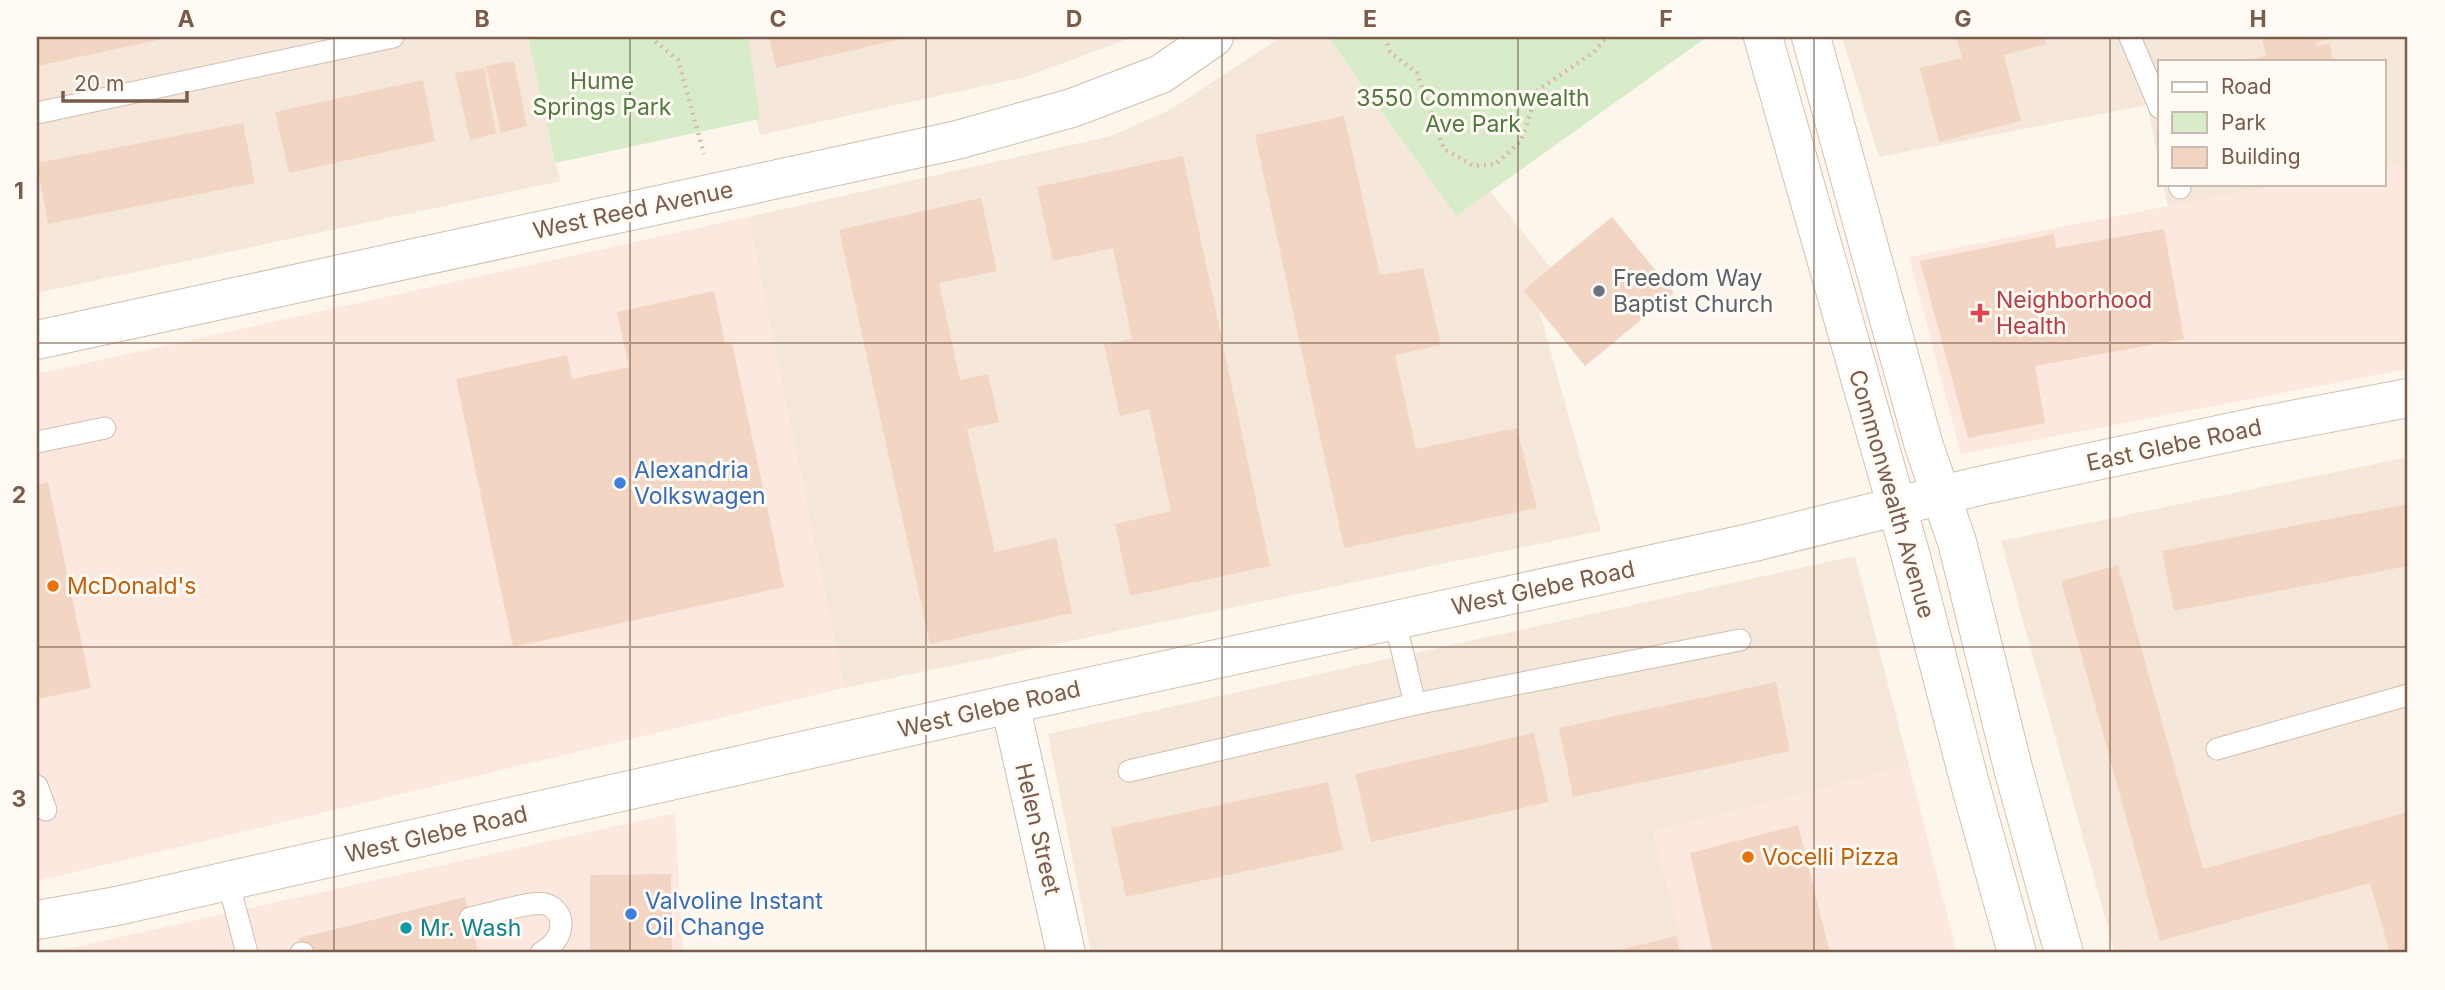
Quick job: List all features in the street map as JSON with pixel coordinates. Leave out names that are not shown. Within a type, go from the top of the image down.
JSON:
[{"type":"street","name":"West Reed Avenue","points":[[37,338],[957,140],[1072,108],[1161,74],[1214,37]]},
{"type":"street","name":"Commonwealth Avenue","points":[[1763,37],[1897,507],[2017,953]]},
{"type":"street","name":"Commonwealth Avenue","points":[[1811,37],[1924,446],[1957,542],[2013,768],[2064,953]]},
{"type":"street","name":"East Glebe Road","points":[[1941,497],[1979,486],[2255,427],[2408,398]]},
{"type":"street","name":"West Glebe Road","points":[[37,920],[117,906],[1010,704],[1741,545],[1941,497]]},
{"type":"street","name":"Helen Street","points":[[1010,704],[1066,953]]},
{"type":"lane","points":[[37,113],[393,37]]},
{"type":"lane","points":[[2130,37],[2158,103]]},
{"type":"lane","points":[[37,442],[105,428]]},
{"type":"lane","points":[[1395,621],[1415,704]]},
{"type":"lane","points":[[1129,771],[1415,704],[1740,640]]},
{"type":"lane","points":[[2217,749],[2408,695]]},
{"type":"lane","points":[[37,786],[46,810]]},
{"type":"lane","points":[[228,881],[247,953]]},
{"type":"lane","points":[[470,918],[547,904],[556,910],[562,920],[560,935],[541,953]]},
{"type":"path","points":[[650,37],[678,60],[715,192]]},
{"type":"path","points":[[1385,37],[1390,52],[1417,73],[1444,149],[1474,166],[1496,164],[1521,141],[1538,90],[1594,52],[1606,37]]},
{"type":"shaded area","points":[[37,37],[528,37],[561,181],[37,293]]},
{"type":"shaded area","points":[[746,37],[1129,37],[1025,77],[760,135]]},
{"type":"shaded area","points":[[1281,37],[1328,37],[1455,215],[1490,191],[1550,267],[1523,290],[1539,310],[1601,531],[844,688],[748,217],[1111,136],[1170,110]]},
{"type":"shaded area","points":[[1842,37],[2408,37],[2408,163],[2386,167],[2386,60],[2158,60],[2158,157],[2147,105],[1879,157]]},
{"type":"shaded area","points":[[2408,163],[2408,369],[1961,454],[1909,257],[2280,186],[2386,186],[2386,167]]},
{"type":"shaded area","points":[[2163,186],[2280,186],[2168,206]]},
{"type":"shaded area","points":[[748,217],[844,688],[37,881],[37,374]]},
{"type":"shaded area","points":[[2408,457],[2408,953],[2115,953],[2001,541]]},
{"type":"shaded area","points":[[1855,556],[1909,766],[1654,832],[1685,953],[1091,953],[1048,734]]},
{"type":"shaded area","points":[[1909,766],[1957,953],[1685,953],[1654,832]]},
{"type":"shaded area","points":[[675,813],[683,953],[49,953]]},
{"type":"green space","name":"Hume Springs Park","points":[[528,37],[748,37],[760,119],[555,163]]},
{"type":"green space","name":"3550 Commonwealth Ave Park","points":[[1328,37],[1707,37],[1456,216]]},
{"type":"building","points":[[37,37],[167,37],[167,38],[37,66]]},
{"type":"building","points":[[769,37],[905,37],[905,38],[776,68]]},
{"type":"building","points":[[1956,37],[2044,37],[2046,44],[2004,55],[2021,121],[1939,142],[1920,68],[1962,58]]},
{"type":"building","points":[[2262,37],[2330,37],[2316,42],[2317,46],[2330,43],[2333,60],[2254,59],[2266,56]]},
{"type":"building","points":[[514,61],[527,126],[501,133],[486,66]]},
{"type":"building","points":[[484,68],[496,133],[470,140],[455,73]]},
{"type":"building","points":[[423,80],[435,141],[289,173],[275,112]]},
{"type":"building","points":[[1344,116],[1380,275],[1423,268],[1441,345],[1395,355],[1416,449],[1517,428],[1537,508],[1344,548],[1255,135]]},
{"type":"building","points":[[243,123],[255,183],[48,224],[37,163]]},
{"type":"building","points":[[1183,156],[1270,566],[1130,596],[1115,524],[1171,511],[1149,409],[1120,416],[1104,344],[1132,339],[1113,248],[1053,261],[1037,187]]},
{"type":"building","points":[[981,198],[997,271],[939,283],[960,380],[988,374],[999,422],[967,429],[995,552],[1056,538],[1072,613],[930,644],[839,230]]},
{"type":"building","name":"Freedom Way Baptist Church","points":[[1612,217],[1674,293],[1585,366],[1523,290]]},
{"type":"building","points":[[2164,229],[2184,339],[2035,366],[2045,423],[1968,438],[1920,261],[2054,234],[2056,248]]},
{"type":"building","name":"Alexandria Volkswagen","points":[[714,291],[725,344],[732,343],[784,587],[513,647],[456,379],[567,355],[572,379],[629,367],[617,312]]},
{"type":"building","name":"McDonald's","points":[[48,482],[91,688],[37,699],[37,485]]},
{"type":"building","points":[[2408,504],[2408,566],[2174,611],[2162,551]]},
{"type":"building","points":[[2118,565],[2203,869],[2408,812],[2408,953],[2390,953],[2370,883],[2160,941],[2061,581]]},
{"type":"building","points":[[1776,682],[1790,751],[1573,797],[1559,728]]},
{"type":"building","points":[[1534,733],[1549,802],[1371,842],[1355,774]]},
{"type":"building","points":[[1328,782],[1343,850],[1126,897],[1111,828]]},
{"type":"building","points":[[1798,825],[1830,953],[1713,953],[1690,853]]},
{"type":"building","name":"Valvoline Instant Oil Change","points":[[671,874],[672,953],[590,953],[590,875]]},
{"type":"building","name":"Mr. Wash","points":[[465,897],[478,953],[303,953],[299,938]]},
{"type":"building","points":[[1676,936],[1680,953],[1615,953],[1615,951]]},
{"type":"place","name":"Freedom Way Baptist Church","points":[[1599,291]]},
{"type":"place","name":"Neighborhood Health","points":[[1980,313]]},
{"type":"place","name":"Alexandria Volkswagen","points":[[620,483]]},
{"type":"place","name":"McDonald's","points":[[53,586]]},
{"type":"place","name":"Vocelli Pizza","points":[[1748,857]]},
{"type":"place","name":"Valvoline Instant Oil Change","points":[[631,914]]},
{"type":"place","name":"Mr. Wash","points":[[406,928]]}]
